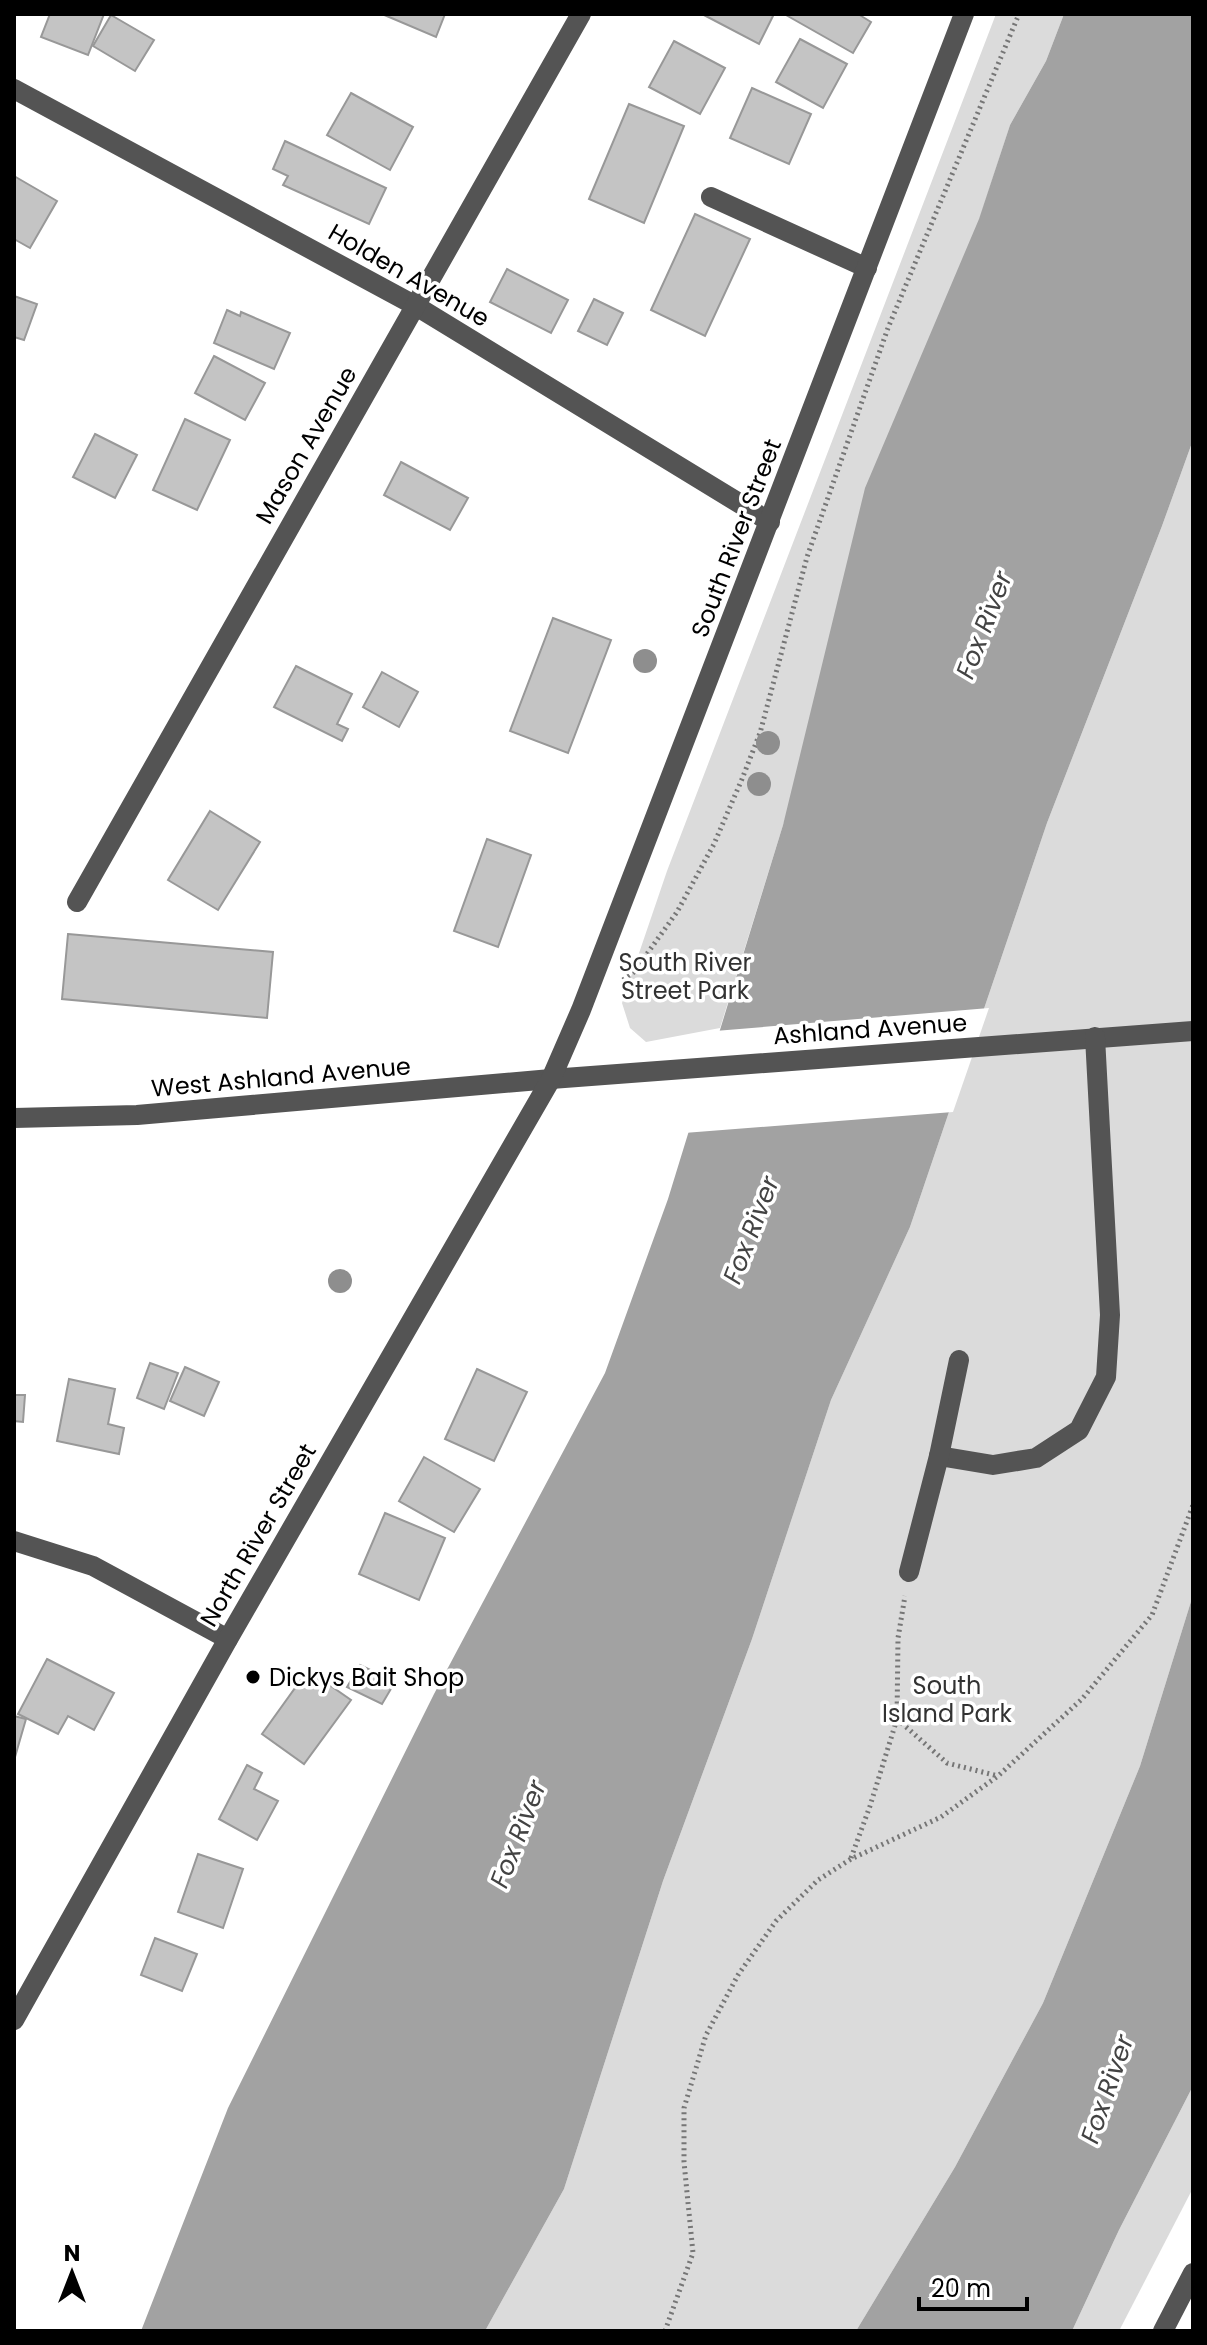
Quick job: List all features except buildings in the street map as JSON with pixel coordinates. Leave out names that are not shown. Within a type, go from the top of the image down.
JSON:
[{"type":"street","name":"Mason Avenue","points":[[77,902],[581,14]]},
{"type":"street","name":"South River Street","points":[[551,1079],[581,1010],[964,14]]},
{"type":"street","name":"Holden Avenue","points":[[14,89],[416,306],[770,522]]},
{"type":"street","points":[[711,197],[867,268]]},
{"type":"street","name":"Ashland Avenue","points":[[551,1079],[1193,1031]]},
{"type":"street","points":[[939,1456],[993,1465],[1036,1458],[1079,1430],[1106,1377],[1110,1315],[1095,1037]]},
{"type":"street","name":"West Ashland Avenue","points":[[14,1118],[137,1115],[551,1079]]},
{"type":"street","name":"North River Street","points":[[14,2020],[228,1639],[551,1079]]},
{"type":"street","points":[[909,1572],[939,1456],[959,1360]]},
{"type":"street","points":[[14,1541],[93,1566],[228,1639]]},
{"type":"street","points":[[1163,2331],[1193,2273]]},
{"type":"path","points":[[581,1010],[634,972],[677,912],[714,844],[760,733],[807,557],[888,328],[1019,14]]},
{"type":"path","points":[[665,2331],[693,2253],[684,2162],[684,2108],[706,2035],[738,1975],[776,1921],[818,1880],[851,1859],[941,1817],[998,1776],[1082,1699],[1152,1615],[1193,1505]]},
{"type":"path","points":[[851,1859],[897,1719],[898,1638],[909,1572]]},
{"type":"path","points":[[897,1719],[947,1763],[998,1776]]},
{"type":"green space","name":"South River Street Park","points":[[996,14],[1064,14],[1046,61],[1010,125],[720,1028],[646,1042],[630,1028],[622,1003],[667,871]]},
{"type":"green space","name":"South Island Park","points":[[1193,440],[1193,1595],[1140,1766],[1043,2003],[955,2167],[856,2331],[485,2331],[564,2189],[663,1881],[752,1639],[831,1400],[910,1227],[1047,823]]},
{"type":"green space","points":[[1193,2086],[1193,2188],[1119,2331],[1072,2331],[1119,2230]]},
{"type":"water","name":"Fox River","points":[[1064,14],[1193,14],[1193,440],[1047,823],[910,1227],[831,1400],[752,1639],[663,1881],[564,2189],[485,2331],[141,2331],[228,2108],[434,1694],[605,1373],[668,1199],[783,825],[865,488],[979,219],[1010,125],[1046,61]]},
{"type":"water","name":"Fox River","points":[[1193,1595],[1193,2086],[1119,2230],[1072,2331],[856,2331],[955,2167],[1043,2003],[1140,1766]]},
{"type":"pier","points":[[989,1008],[953,1112],[684,1133],[715,1031]]},
{"type":"place","name":"Dickys Bait Shop","points":[[253,1677]]}]
